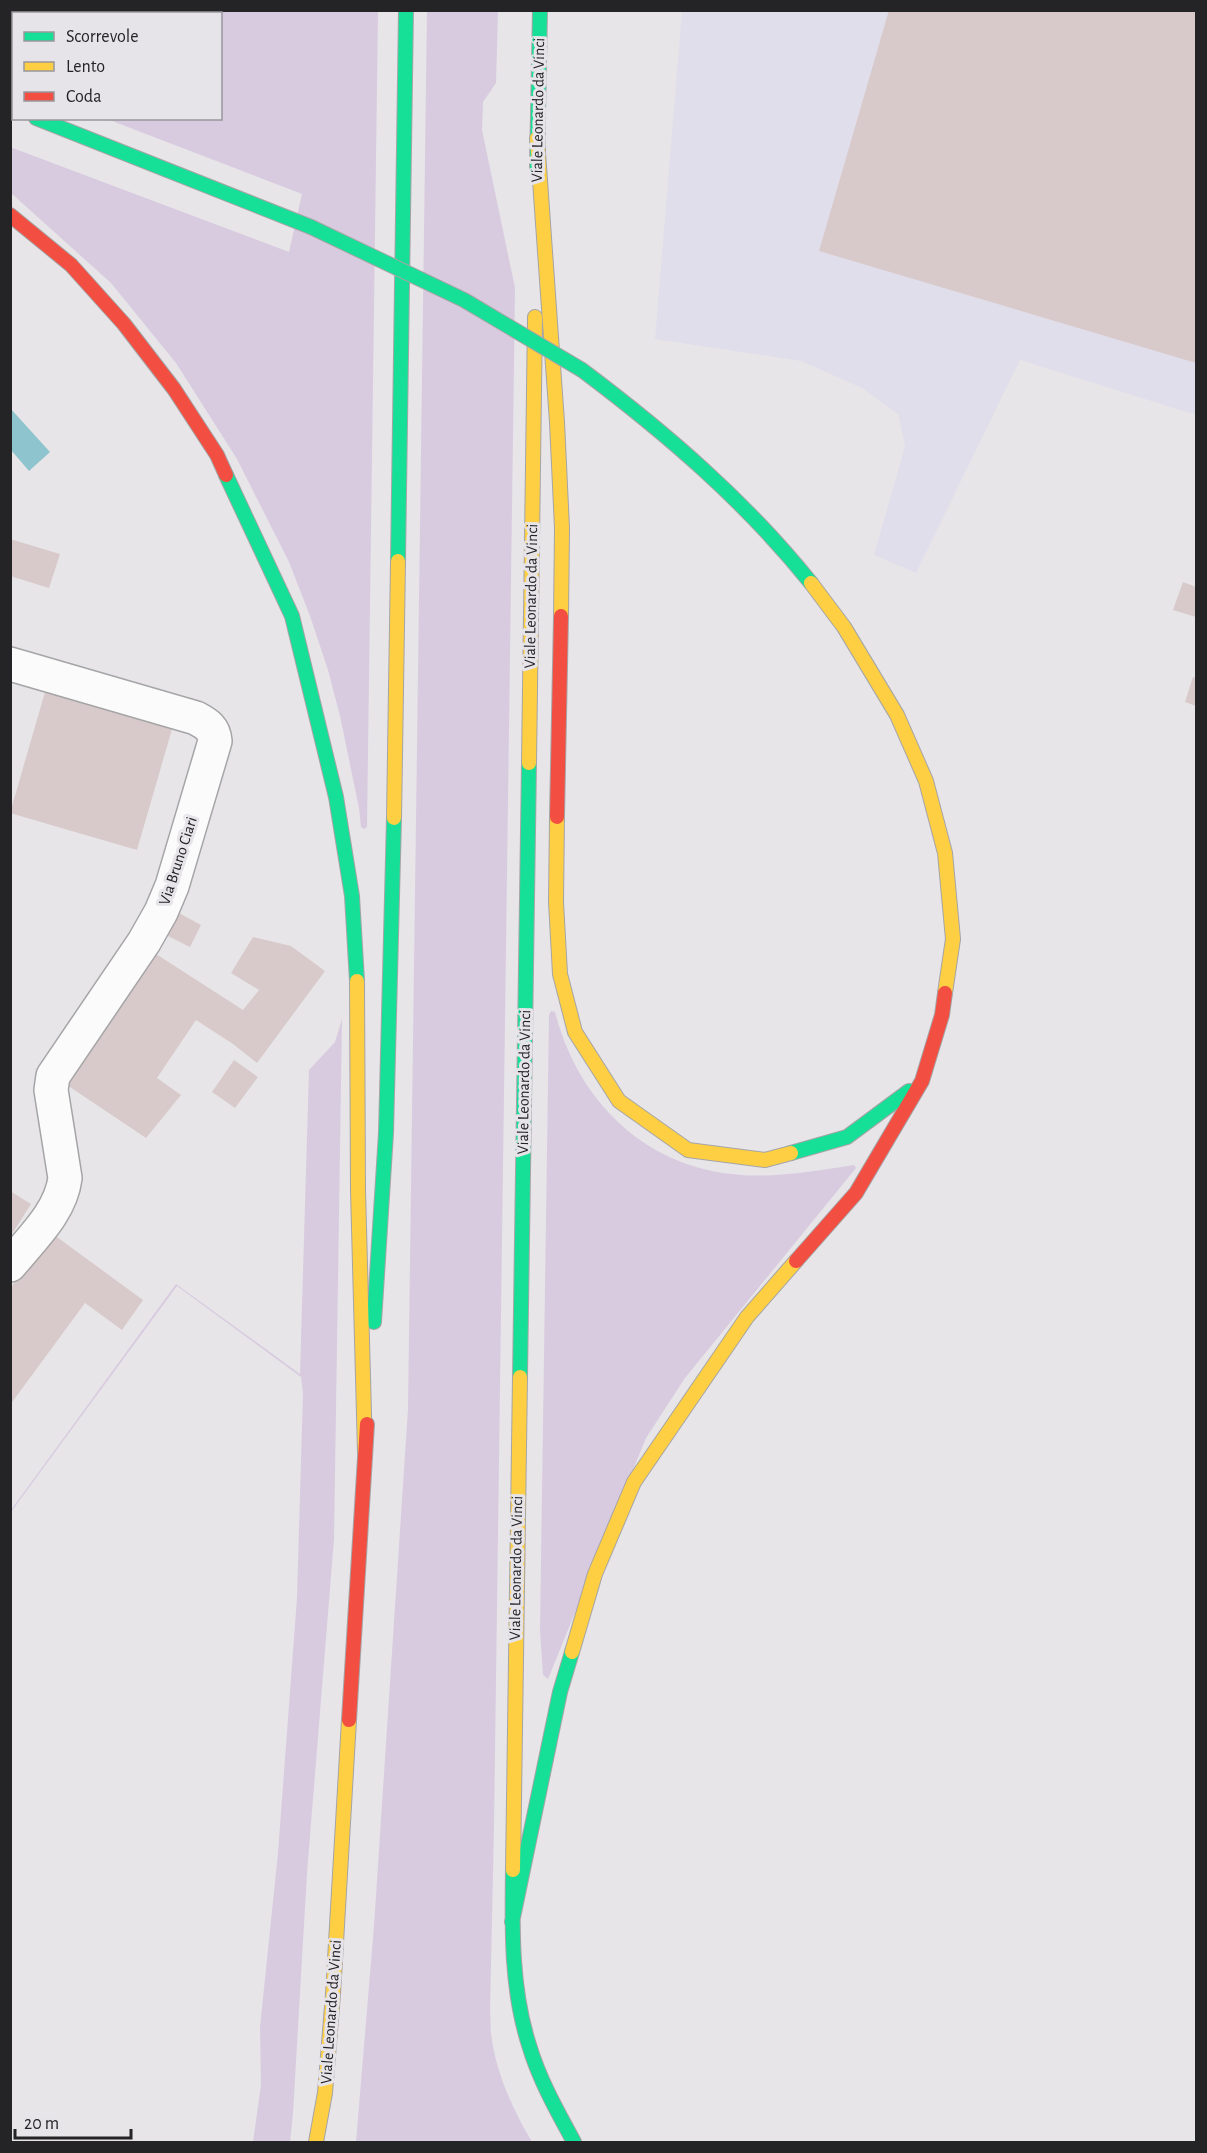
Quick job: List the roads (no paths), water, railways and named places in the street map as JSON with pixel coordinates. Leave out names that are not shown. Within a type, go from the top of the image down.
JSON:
[{"type":"main road","name":"Viale Leonardo da Vinci","points":[[316,2142],[325,2093],[333,1994],[386,1133],[396,706],[406,10]]},
{"type":"main road","name":"Viale Leonardo da Vinci","points":[[540,10],[512,1922],[514,1978],[525,2032],[541,2075],[574,2142]]},
{"type":"main road","points":[[41,120],[311,227],[464,300],[582,370],[646,418],[692,458],[781,545],[844,627],[897,715],[926,781],[945,853],[953,939],[942,1015],[922,1081],[856,1193],[747,1317],[634,1482],[595,1574],[560,1692],[512,1922]]},
{"type":"main road","points":[[537,138],[562,528],[556,902],[560,974],[575,1032],[620,1101],[688,1150],[765,1160],[847,1137],[922,1081]]},
{"type":"main road","points":[[10,214],[71,265],[124,324],[174,389],[217,455],[292,616],[336,797],[352,896],[357,961],[358,1190],[365,1452]]},
{"type":"street","name":"Via Bruno Ciari","points":[[10,664],[196,718],[211,727],[215,741],[172,886],[161,912],[144,942],[52,1076],[51,1090],[65,1178],[64,1186],[61,1198],[52,1212],[10,1265]]},
{"type":"water","points":[[10,408],[50,452],[29,471],[11,450]]}]
